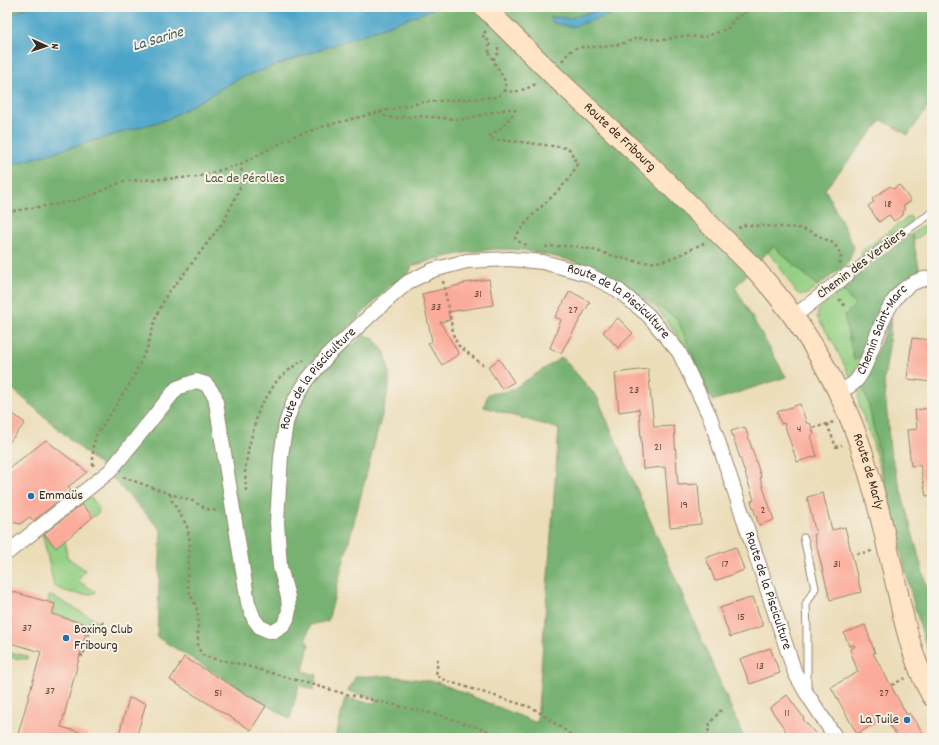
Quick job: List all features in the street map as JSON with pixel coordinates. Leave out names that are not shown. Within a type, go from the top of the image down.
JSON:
[{"type":"main road","name":"Route de Fribourg","points":[[484,7],[755,269]]},
{"type":"main road","name":"Route de Marly","points":[[755,269],[773,289],[811,343],[850,417],[871,483],[909,642],[921,674],[932,696]]},
{"type":"street","name":"Route de la Pisciculture","points":[[7,553],[110,471],[177,388],[196,381],[206,384],[216,396],[248,603],[254,619],[260,627],[269,631],[283,626],[287,619],[289,610],[288,597],[280,567],[277,522],[281,456],[286,424],[293,403],[308,379],[329,354],[408,282],[433,270],[467,261],[510,258],[543,262],[587,274],[618,290],[648,315],[679,352],[710,417],[795,674],[836,738]]},
{"type":"street","name":"Chemin des Verdiers","points":[[793,317],[847,275]]},
{"type":"street","name":"Chemin Saint-Marc","points":[[838,392],[850,386],[857,380],[865,365],[886,313],[903,289],[915,282],[932,278]]},
{"type":"lane","name":"Chemin des Verdiers","points":[[847,275],[887,243],[932,213]]},
{"type":"lane","name":"Route de la Pisciculture","points":[[804,538],[815,588],[806,604],[807,694]]},
{"type":"path","points":[[560,63],[569,52],[576,48],[602,47],[621,44],[638,38],[664,40],[680,36],[704,37],[726,29],[748,8],[767,7]]},
{"type":"path","points":[[7,212],[70,202],[95,194],[124,181],[197,177],[241,164],[294,136],[328,125],[379,112],[425,102],[497,97],[503,93],[504,90],[505,86],[503,76],[494,63],[489,52],[490,42],[482,35],[491,26]]},
{"type":"path","points":[[504,90],[509,92],[521,91],[541,82]]},
{"type":"path","points":[[379,112],[384,116],[395,118],[416,116],[456,119],[514,109],[516,110],[515,112],[500,129],[489,136],[490,138],[495,140],[568,148],[577,164],[575,169],[568,179],[532,216],[515,238],[516,240],[525,244],[531,245]]},
{"type":"path","points":[[98,480],[93,469],[96,436],[132,380],[148,348],[156,317],[167,294],[224,221],[239,190],[242,180],[241,164]]},
{"type":"path","points":[[732,231],[745,225],[798,228],[809,231],[833,243],[841,256]]},
{"type":"path","points":[[544,247],[572,246],[639,262],[655,263],[670,259],[705,242]]},
{"type":"path","points":[[443,282],[454,337],[458,345],[483,365]]},
{"type":"path","points":[[246,491],[246,470],[249,446],[259,410],[263,403],[278,379],[298,363],[320,353],[329,354]]},
{"type":"path","points":[[813,428],[828,423],[836,447],[839,446]]},
{"type":"path","points":[[110,471],[127,480],[191,500],[207,509],[234,512]]},
{"type":"path","points":[[170,494],[172,501],[187,526],[190,543],[187,582],[198,616],[198,645],[201,654],[210,658],[236,663],[342,693],[443,716],[509,738]]},
{"type":"path","points":[[857,554],[875,550]]},
{"type":"path","points":[[80,655],[83,656],[91,624],[101,626],[104,619]]},
{"type":"path","points":[[438,659],[436,675],[447,681],[533,708],[576,738]]},
{"type":"path","points":[[892,685],[909,676]]},
{"type":"path","points":[[707,738],[710,724],[721,710]]},
{"type":"green space","points":[[7,7],[28,7],[7,16]]},
{"type":"green space","name":"Lac de Pérolles","points":[[437,7],[601,7],[595,11],[570,18],[550,17],[554,23],[609,15],[620,7],[932,7],[932,102],[908,135],[882,120],[825,189],[854,247],[848,263],[818,286],[773,246],[735,287],[786,377],[712,401],[677,318],[600,270],[565,259],[524,250],[495,249],[464,253],[412,266],[409,273],[390,286],[342,334],[353,345],[363,335],[372,337],[385,353],[389,372],[389,388],[328,621],[310,625],[306,639],[309,645],[303,671],[317,675],[313,690],[299,685],[290,719],[157,637],[161,530],[101,466],[7,384],[7,167],[168,119],[240,78]]},
{"type":"green space","points":[[910,216],[913,221],[861,258],[863,250]]},
{"type":"green space","points":[[932,219],[932,228],[914,240],[912,234]]},
{"type":"green space","points":[[912,234],[920,272],[894,288],[885,300],[861,357],[854,360],[844,316],[855,305],[842,290],[876,260]]},
{"type":"green space","points":[[773,246],[818,286],[805,295],[796,292],[778,264],[768,252]]},
{"type":"green space","points":[[600,270],[677,318],[712,401],[704,385],[698,382],[687,362],[689,353],[670,325],[656,308]]},
{"type":"green space","points":[[842,290],[855,305],[854,360],[861,357],[851,379],[834,344],[817,317],[820,308]]},
{"type":"green space","points":[[891,317],[889,346],[884,380],[890,450],[928,591],[930,612],[932,616],[932,663],[914,605],[888,499],[868,401],[862,387]]},
{"type":"green space","points":[[562,357],[597,397],[744,738],[336,737],[345,698],[375,704],[375,698],[348,691],[356,676],[391,676],[437,682],[537,723],[559,429],[484,407],[488,394],[510,391]]},
{"type":"green space","points":[[862,387],[868,401],[888,499],[871,437],[860,408],[858,398]]},
{"type":"green space","points":[[88,497],[95,501],[98,507],[99,512],[93,517],[79,501]]},
{"type":"green space","points":[[42,532],[55,548],[65,540],[67,557],[85,570],[78,581],[96,592],[92,594],[75,594],[54,586]]},
{"type":"green space","points":[[49,596],[56,598],[97,621],[97,624],[89,622],[88,625],[52,614],[55,604],[48,602]]},
{"type":"green space","points":[[8,653],[27,656],[27,659],[7,658]]},
{"type":"water","name":"La Sarine","points":[[28,7],[437,7],[240,78],[168,119],[7,167],[7,16]]},
{"type":"water","points":[[601,7],[620,7],[609,15],[572,27],[554,23],[549,17],[570,18],[595,11]]},
{"type":"building","points":[[899,185],[911,201],[903,206],[905,209],[902,211],[904,214],[894,221],[889,215],[879,222],[868,206],[874,202],[872,199],[890,186],[893,189]]},
{"type":"building","points":[[489,279],[493,305],[448,312],[450,320],[440,322],[459,354],[442,365],[428,343],[432,341],[422,294],[464,283]]},
{"type":"building","points":[[570,291],[590,302],[561,353],[550,348],[561,320],[555,317]]},
{"type":"building","points":[[618,318],[633,333],[618,348],[603,332]]},
{"type":"building","points":[[912,338],[932,340],[932,382],[907,379]]},
{"type":"building","points":[[499,359],[514,382],[502,389],[488,367]]},
{"type":"building","points":[[648,369],[654,427],[674,426],[678,485],[698,484],[701,524],[670,527],[665,467],[643,469],[639,409],[619,412],[615,373]]},
{"type":"building","points":[[800,404],[807,424],[810,423],[814,434],[811,436],[817,456],[797,462],[784,423],[781,424],[777,412]]},
{"type":"building","points":[[930,408],[932,421],[932,495],[926,496],[920,465],[911,466],[907,430],[917,429],[915,410]]},
{"type":"building","points":[[7,409],[25,423],[7,445]]},
{"type":"building","points":[[745,427],[774,520],[759,525],[751,501],[754,500],[731,431]]},
{"type":"building","name":"Emmaüs","points":[[46,440],[87,472],[68,487],[71,491],[33,521],[30,517],[20,524],[7,521],[7,470]]},
{"type":"building","points":[[823,493],[832,530],[845,527],[861,592],[830,600],[814,535],[816,534],[807,497]]},
{"type":"building","points":[[82,504],[93,517],[56,548],[44,534]]},
{"type":"building","points":[[736,547],[744,570],[715,581],[706,558]]},
{"type":"building","points":[[7,590],[55,604],[52,614],[88,625],[61,727],[87,734],[87,738],[17,738],[41,652],[7,642]]},
{"type":"building","points":[[753,597],[763,626],[730,637],[720,608]]},
{"type":"building","points":[[865,625],[875,653],[873,653],[907,715],[909,713],[927,738],[899,738],[884,718],[857,734],[831,687],[858,672],[850,650],[855,646],[849,646],[844,633]]},
{"type":"building","points":[[770,648],[780,673],[750,684],[740,659]]},
{"type":"building","points":[[184,657],[266,706],[251,730],[170,680]]},
{"type":"building","points":[[787,695],[804,718],[803,719],[819,738],[791,738],[770,708]]},
{"type":"building","points":[[129,698],[146,703],[136,738],[118,738]]},
{"type":"place","name":"Emmaüs","points":[[31,496]]},
{"type":"place","name":"Boxing Club Fribourg","points":[[66,638]]},
{"type":"place","name":"La Tuile","points":[[907,720]]}]
